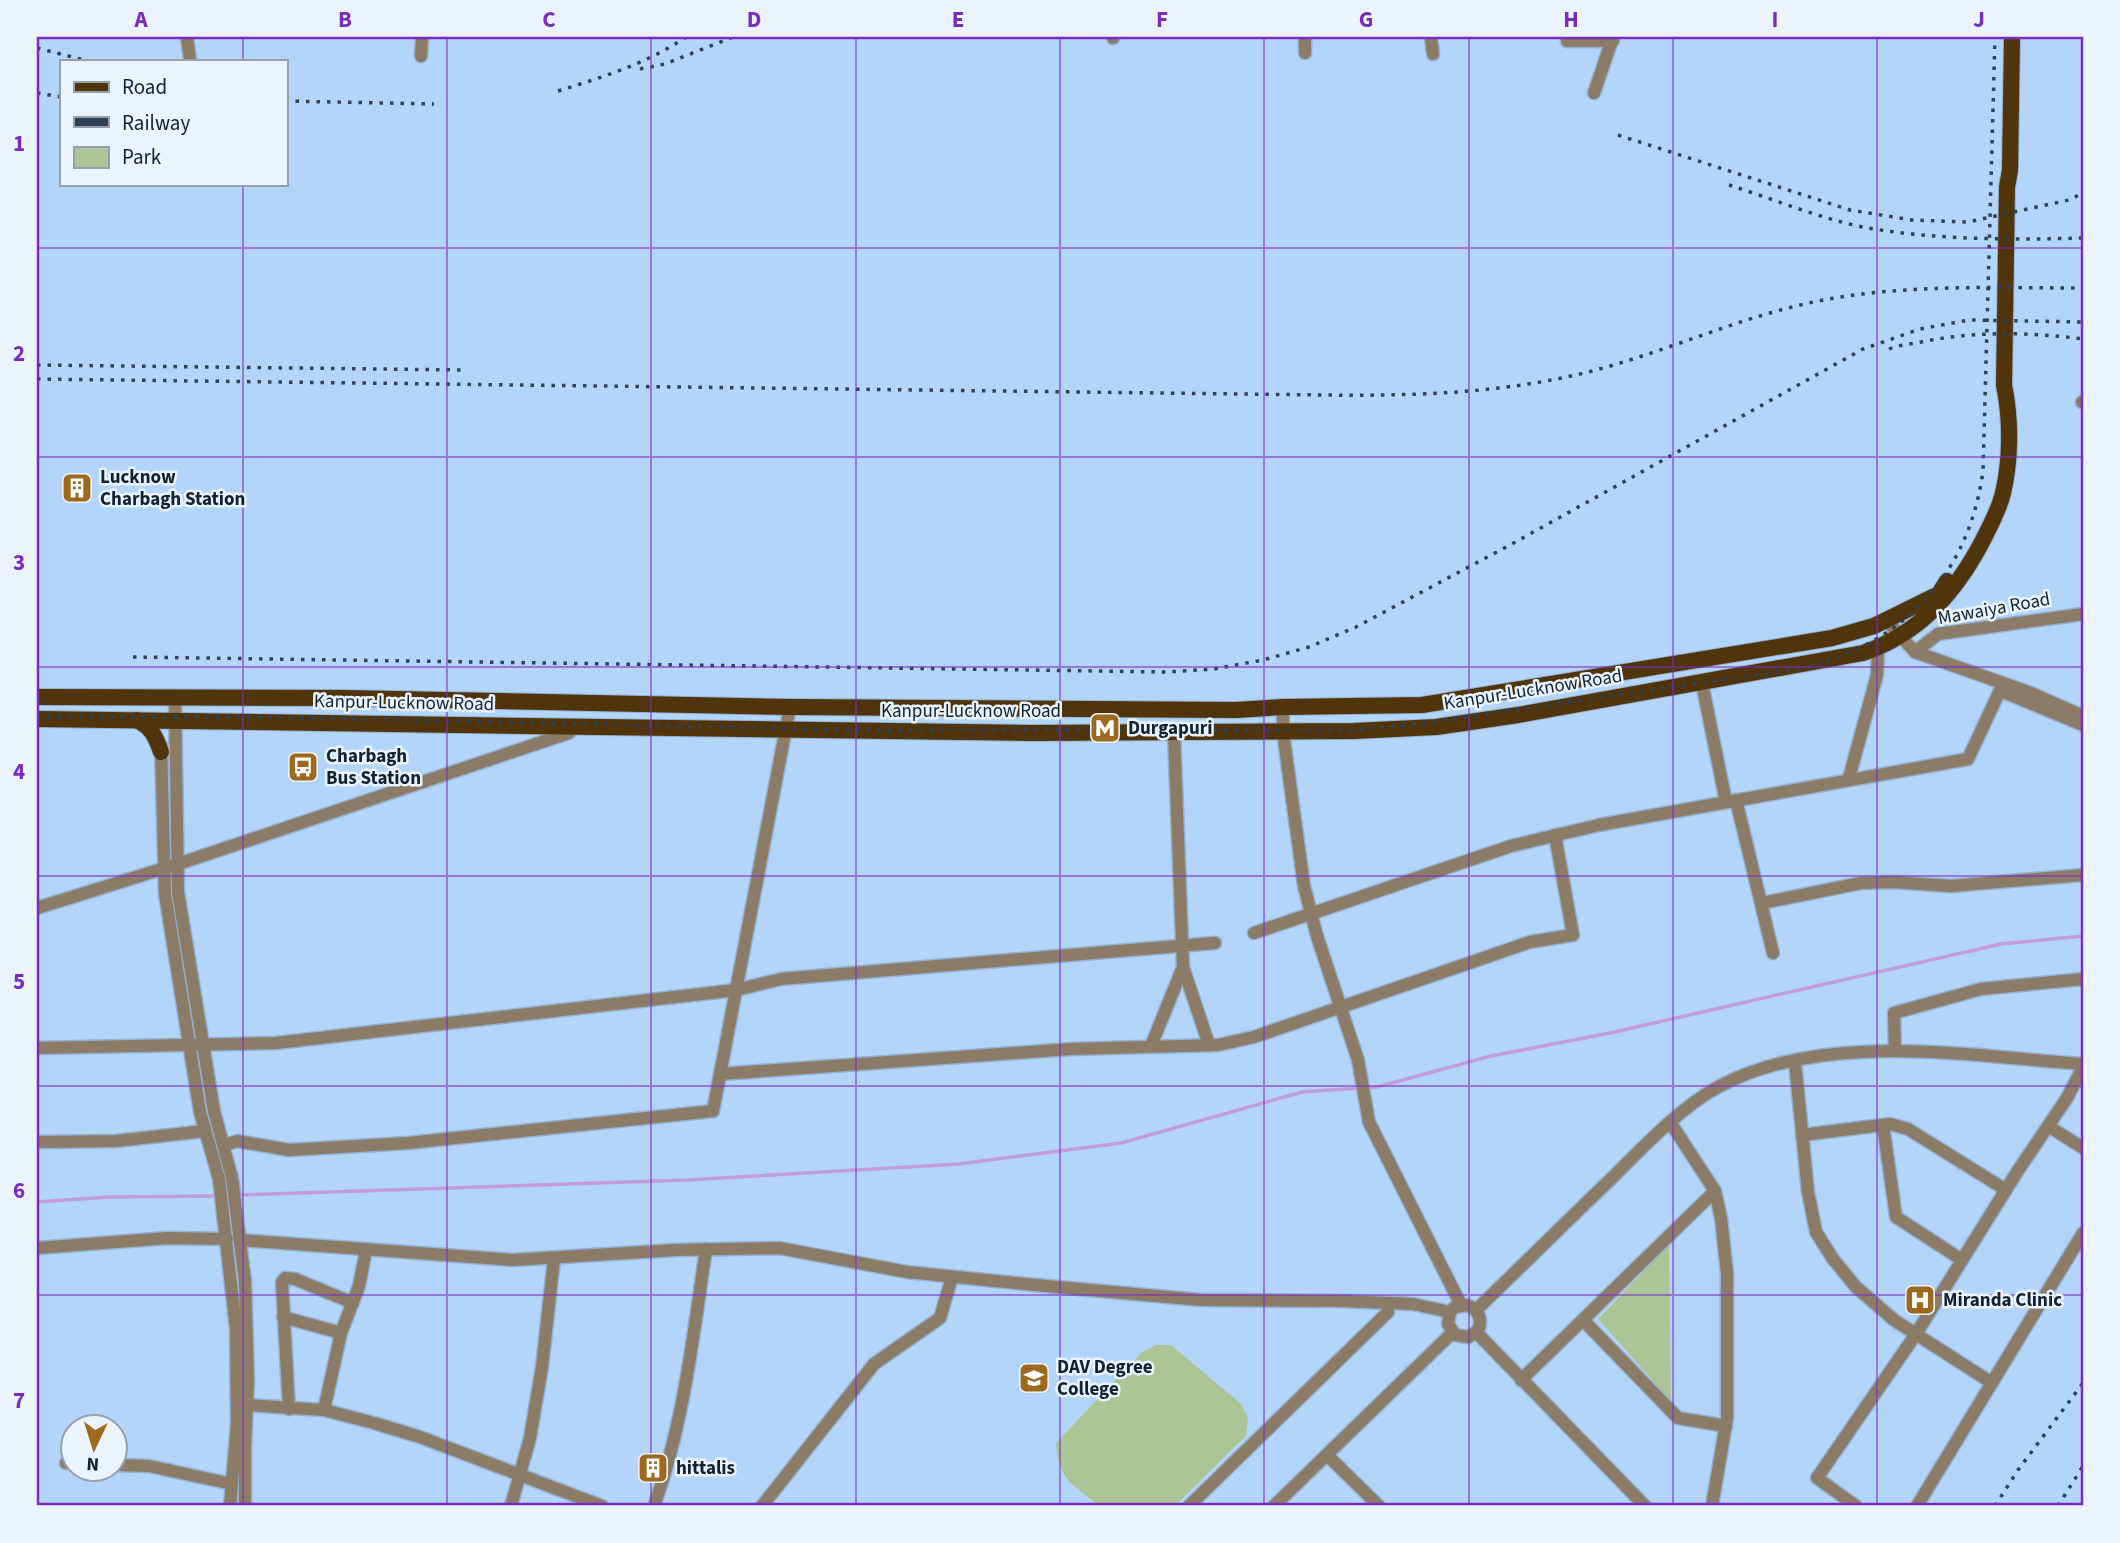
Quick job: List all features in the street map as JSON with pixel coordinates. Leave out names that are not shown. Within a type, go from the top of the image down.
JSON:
[{"type":"main road","points":[[2003,37],[2001,168],[2007,187]]},
{"type":"main road","points":[[2007,187],[2010,170],[2012,37]]},
{"type":"main road","name":"Kanpur-Lucknow Road","points":[[37,719],[1174,733],[1436,727],[1863,653],[1900,636],[1939,606],[1959,581],[1994,519],[2003,494],[2007,466],[2008,404],[2004,385],[2007,187]]},
{"type":"main road","name":"Kanpur-Lucknow Road","points":[[37,697],[167,696],[790,707],[1236,710],[1422,705],[1832,638],[1874,626],[1939,594],[1985,515],[1994,488],[1998,402],[2004,385]]},
{"type":"main road","points":[[343,723],[344,698]]},
{"type":"main road","points":[[462,725],[463,701]]},
{"type":"main road","points":[[136,720],[146,724],[153,732],[161,752]]},
{"type":"street","points":[[187,37],[190,60]]},
{"type":"street","points":[[421,56],[422,37]]},
{"type":"street","points":[[1305,37],[1306,53]]},
{"type":"street","points":[[1431,37],[1433,54]]},
{"type":"street","points":[[1567,37],[1567,41],[1613,39],[1594,93]]},
{"type":"street","name":"Mawaiya Road","points":[[1915,652],[1938,634],[2083,614]]},
{"type":"street","points":[[1886,620],[1915,652],[2001,687],[2083,725]]},
{"type":"street","points":[[1849,778],[1877,675],[1878,648]]},
{"type":"street","points":[[1702,683],[1773,953]]},
{"type":"street","points":[[1254,933],[1511,845],[1849,778],[1968,759],[2001,687]]},
{"type":"street","points":[[2001,687],[2074,710],[2083,716]]},
{"type":"street","points":[[167,696],[178,892],[214,1111],[225,1145],[224,1217],[233,1239],[248,1327],[245,1506]]},
{"type":"street","points":[[225,1145],[237,1141],[289,1150],[408,1143],[713,1111],[790,707]]},
{"type":"street","points":[[1283,707],[1283,732],[1304,886],[1358,1060],[1369,1122],[1456,1308]]},
{"type":"street","points":[[167,720],[161,752],[166,894],[205,1131],[226,1178],[238,1217],[233,1239],[237,1424],[230,1506]]},
{"type":"street","points":[[37,908],[178,864],[569,733],[571,727]]},
{"type":"street","points":[[1174,733],[1183,967],[1209,1045]]},
{"type":"street","points":[[720,1074],[1063,1049],[1209,1045],[1254,1037],[1530,942],[1573,934],[1555,835]]},
{"type":"street","points":[[1762,903],[1861,883],[1951,886],[2083,875]]},
{"type":"street","points":[[37,1048],[276,1042],[736,990],[781,979],[1215,943]]},
{"type":"street","points":[[1150,1046],[1183,967]]},
{"type":"street","points":[[1895,1051],[1894,1013],[1980,989],[2083,979]]},
{"type":"street","points":[[1476,1310],[1670,1122],[1717,1088],[1762,1069],[1842,1052],[1895,1051],[2083,1065],[2067,1098],[1916,1334],[1817,1478],[1857,1506]]},
{"type":"street","points":[[1795,1062],[1808,1192],[1816,1232],[1833,1259],[1856,1287],[1894,1320],[1993,1383]]},
{"type":"street","points":[[1670,1122],[1715,1191],[1721,1218],[1727,1273],[1726,1426],[1712,1506]]},
{"type":"street","points":[[1802,1135],[1890,1124],[1908,1129],[2006,1190]]},
{"type":"street","points":[[1883,1125],[1896,1217],[1962,1260]]},
{"type":"street","points":[[2048,1126],[2083,1148]]},
{"type":"street","points":[[37,1142],[116,1141],[205,1131]]},
{"type":"street","points":[[1521,1380],[1715,1191]]},
{"type":"street","points":[[1917,1506],[2083,1233]]},
{"type":"street","points":[[37,1248],[167,1238],[233,1239],[512,1260],[706,1249],[779,1248],[906,1272],[1201,1300],[1388,1303],[1456,1308],[1467,1305],[1476,1310],[1480,1318],[1476,1332],[1468,1337],[1461,1338],[1452,1333],[1448,1325],[1456,1308]]},
{"type":"street","points":[[654,1506],[667,1469],[683,1404],[706,1249]]},
{"type":"street","points":[[324,1410],[341,1334],[359,1286],[366,1250]]},
{"type":"street","points":[[512,1506],[530,1438],[542,1367],[554,1259]]},
{"type":"street","points":[[762,1506],[874,1364],[940,1318],[952,1277]]},
{"type":"street","points":[[289,1409],[282,1285],[285,1279],[295,1279],[353,1303]]},
{"type":"street","points":[[1189,1506],[1388,1312],[1388,1303]]},
{"type":"street","points":[[283,1317],[341,1334]]},
{"type":"street","points":[[1583,1320],[1678,1418],[1726,1426]]},
{"type":"street","points":[[1476,1332],[1645,1506]]},
{"type":"street","points":[[1274,1506],[1452,1333]]},
{"type":"street","points":[[247,1405],[324,1410],[420,1437],[602,1506]]},
{"type":"street","points":[[1327,1455],[1379,1506]]},
{"type":"street","points":[[130,1465],[149,1466],[232,1484]]},
{"type":"green space","points":[[1669,1245],[1671,1401],[1598,1319]]},
{"type":"green space","points":[[1156,1345],[1171,1345],[1241,1404],[1248,1418],[1246,1436],[1175,1506],[1099,1506],[1068,1480],[1060,1465],[1056,1443],[1142,1352]]},
{"type":"waterway","points":[[1367,1088],[1491,1056],[1610,1033],[2001,944],[2083,936]]},
{"type":"waterway","points":[[239,1195],[687,1180],[959,1164],[1121,1143],[1302,1092],[1359,1088]]},
{"type":"waterway","points":[[37,1202],[109,1197],[217,1196]]},
{"type":"railway","points":[[558,91],[641,62],[686,37]]},
{"type":"railway","points":[[640,69],[665,64],[733,37]]},
{"type":"railway","points":[[37,717],[270,717],[837,730],[1348,730],[1404,726],[1803,668],[1839,657],[1872,642],[1901,622],[1926,599],[1947,572],[1963,542],[1975,508],[1983,471],[1995,37]]},
{"type":"railway","points":[[37,48],[84,60]]},
{"type":"railway","points":[[37,93],[60,97]]},
{"type":"railway","points":[[287,101],[434,104]]},
{"type":"railway","points":[[1618,135],[1850,210],[1912,220],[1968,222],[2069,200],[2083,193]]},
{"type":"railway","points":[[1729,185],[1816,215],[1868,228],[1976,238],[2083,238]]},
{"type":"railway","points":[[37,379],[1419,394],[1483,390],[1580,374],[1766,314],[1829,299],[1924,289],[2083,288]]},
{"type":"railway","points":[[133,657],[1166,672],[1214,669],[1263,660],[1309,647],[1356,627],[1510,545],[1863,349],[1920,329],[1969,320],[2083,322]]},
{"type":"railway","points":[[1889,349],[1941,338],[1981,334],[2083,339]]},
{"type":"railway","points":[[37,365],[463,370]]},
{"type":"railway","points":[[1995,1506],[2018,1470],[2083,1383]]},
{"type":"railway","points":[[2058,1506],[2083,1466]]},
{"type":"place","name":"Lucknow Charbagh Station","points":[[77,488]]},
{"type":"place","name":"Durgapuri","points":[[1105,728]]},
{"type":"place","name":"Charbagh Bus Station","points":[[303,767]]},
{"type":"place","name":"Miranda Clinic","points":[[1920,1300]]},
{"type":"place","name":"DAV Degree College","points":[[1034,1378]]},
{"type":"place","name":"hittalis","points":[[653,1468]]}]
